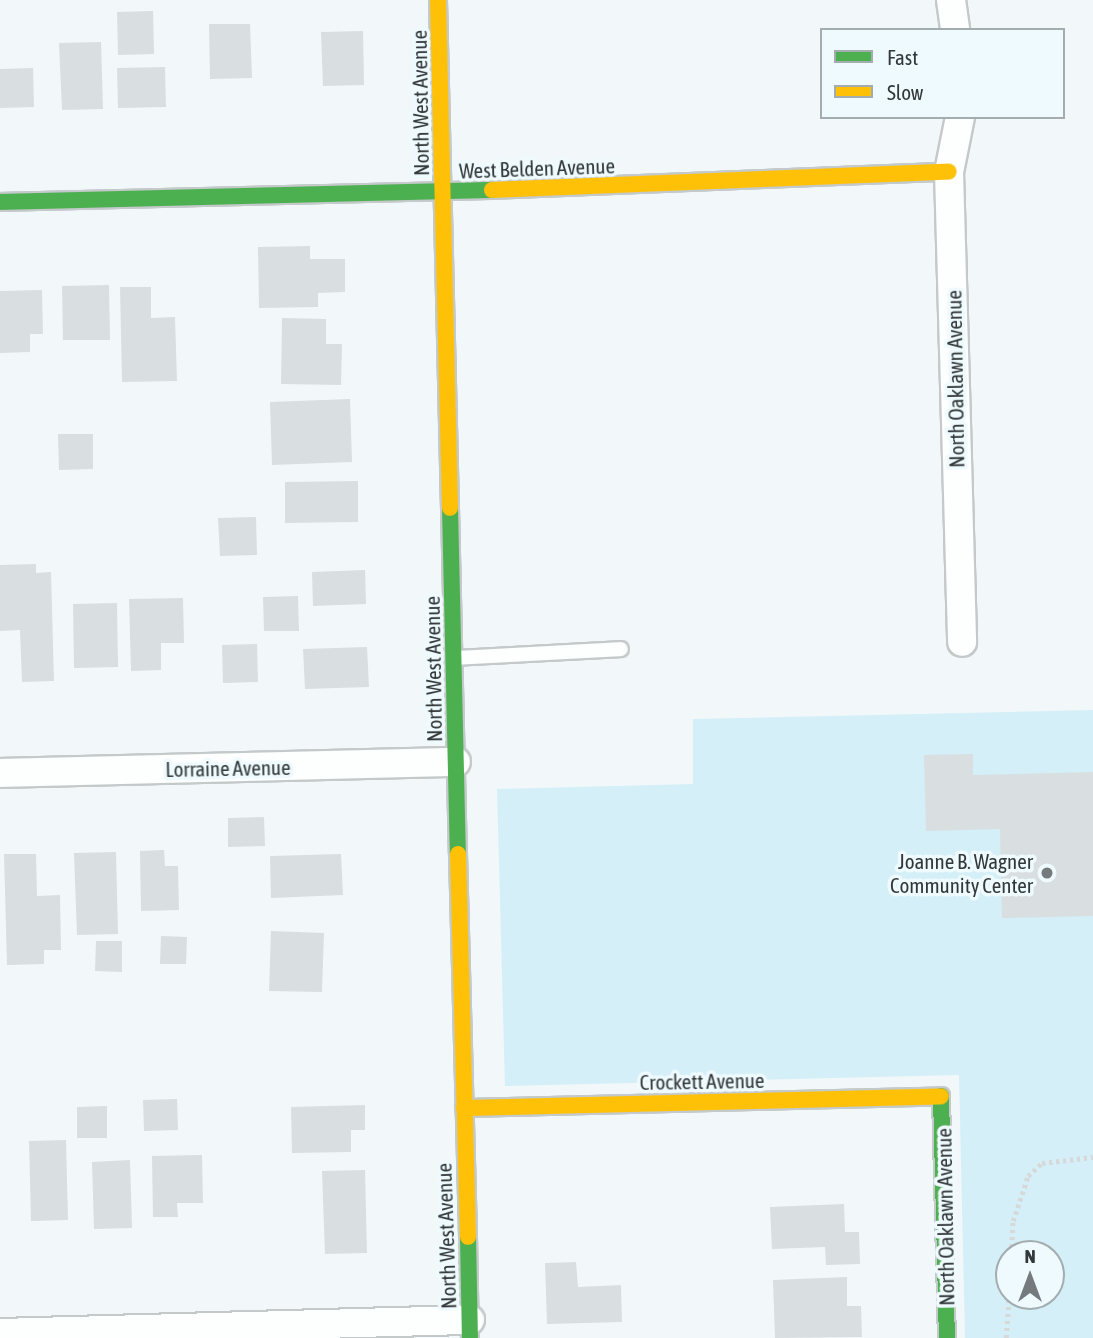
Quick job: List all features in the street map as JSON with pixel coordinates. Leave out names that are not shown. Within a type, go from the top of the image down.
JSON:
[{"type":"street","name":"North West Avenue","points":[[438,0],[470,1329]]},
{"type":"street","points":[[951,0],[955,28]]},
{"type":"street","name":"North Oaklawn Avenue","points":[[960,119],[949,172],[962,642]]},
{"type":"street","name":"West Belden Avenue","points":[[0,202],[443,192],[949,172]]},
{"type":"street","name":"Lorraine Avenue","points":[[0,773],[456,762]]},
{"type":"street","name":"North Oaklawn Avenue","points":[[942,1096],[947,1338]]},
{"type":"street","name":"Crockett Avenue","points":[[464,1108],[942,1096]]},
{"type":"street","points":[[0,1333],[470,1329]]},
{"type":"lane","points":[[454,658],[621,649]]},
{"type":"path","points":[[1013,1240],[1016,1208],[1028,1176],[1042,1163],[1093,1157]]},
{"type":"path","points":[[1006,1338],[1008,1310]]},
{"type":"shaded area","points":[[1093,710],[1093,1338],[965,1338],[959,1075],[505,1086],[497,789],[693,784],[693,719]]},
{"type":"building","points":[[153,11],[154,54],[118,55],[117,12]]},
{"type":"building","points":[[209,24],[250,24],[252,78],[210,79]]},
{"type":"building","points":[[363,31],[364,85],[323,86],[321,32]]},
{"type":"building","points":[[101,42],[103,109],[62,110],[59,43]]},
{"type":"building","points":[[165,67],[166,107],[118,108],[117,68]]},
{"type":"building","points":[[33,68],[34,107],[0,108],[0,69]]},
{"type":"building","points":[[310,246],[310,259],[345,259],[345,292],[318,293],[318,307],[259,308],[258,247]]},
{"type":"building","points":[[109,285],[110,340],[63,340],[62,286]]},
{"type":"building","points":[[120,287],[151,287],[151,318],[175,317],[177,381],[122,382]]},
{"type":"building","points":[[42,290],[43,334],[30,334],[30,352],[0,353],[0,291]]},
{"type":"building","points":[[282,318],[326,319],[326,344],[342,344],[341,385],[281,384]]},
{"type":"building","points":[[350,399],[352,462],[272,465],[270,402]]},
{"type":"building","points":[[58,434],[93,434],[93,469],[59,470]]},
{"type":"building","points":[[358,481],[358,522],[285,523],[285,482]]},
{"type":"building","points":[[256,517],[257,555],[220,556],[218,518]]},
{"type":"building","points":[[36,564],[36,573],[51,572],[54,681],[22,682],[20,630],[0,631],[0,565]]},
{"type":"building","points":[[365,570],[366,604],[313,606],[312,572]]},
{"type":"building","points":[[298,596],[299,631],[264,631],[263,597]]},
{"type":"building","points":[[183,598],[184,643],[161,643],[161,670],[131,671],[129,599]]},
{"type":"building","points":[[117,603],[118,667],[74,668],[73,604]]},
{"type":"building","points":[[257,644],[258,682],[223,683],[222,645]]},
{"type":"building","points":[[367,647],[369,687],[305,689],[303,649]]},
{"type":"building","name":"Joanne B. Wagner Community Center","points":[[973,754],[973,775],[1093,772],[1093,916],[1002,918],[1000,829],[926,831],[924,755]]},
{"type":"building","points":[[264,817],[265,846],[228,847],[228,818]]},
{"type":"building","points":[[164,850],[165,866],[178,866],[179,910],[141,911],[140,851]]},
{"type":"building","points":[[116,852],[118,934],[77,935],[74,853]]},
{"type":"building","points":[[4,854],[36,854],[37,896],[60,895],[61,950],[44,950],[44,964],[7,965]]},
{"type":"building","points":[[341,854],[343,895],[271,898],[270,856]]},
{"type":"building","points":[[271,931],[324,933],[322,992],[269,991]]},
{"type":"building","points":[[161,936],[187,937],[186,964],[160,964]]},
{"type":"building","points":[[96,941],[122,941],[122,972],[95,971]]},
{"type":"building","points":[[177,1099],[178,1130],[144,1131],[143,1100]]},
{"type":"building","points":[[365,1105],[365,1130],[351,1130],[351,1152],[292,1153],[291,1107]]},
{"type":"building","points":[[107,1106],[107,1138],[77,1138],[77,1107]]},
{"type":"building","points":[[66,1140],[68,1220],[31,1221],[29,1141]]},
{"type":"building","points":[[202,1155],[203,1203],[177,1203],[178,1217],[153,1217],[152,1156]]},
{"type":"building","points":[[130,1160],[132,1228],[94,1229],[92,1162]]},
{"type":"building","points":[[365,1170],[367,1253],[325,1254],[322,1171]]},
{"type":"building","points":[[844,1204],[845,1232],[859,1232],[860,1264],[826,1265],[825,1247],[772,1249],[770,1207]]},
{"type":"building","points":[[576,1262],[578,1287],[621,1285],[622,1322],[547,1324],[545,1263]]},
{"type":"building","points":[[847,1277],[847,1306],[861,1306],[862,1337],[775,1338],[773,1280]]},
{"type":"traffic: fast","points":[[0,202],[492,190]]},
{"type":"traffic: fast","points":[[450,508],[458,854]]},
{"type":"traffic: fast","points":[[941,1096],[947,1338]]},
{"type":"traffic: fast","points":[[468,1237],[470,1338]]},
{"type":"traffic: slow","points":[[438,0],[450,508]]},
{"type":"traffic: slow","points":[[492,190],[949,172]]},
{"type":"traffic: slow","points":[[458,854],[468,1237]]},
{"type":"traffic: slow","points":[[464,1108],[941,1096]]},
{"type":"place","name":"Joanne B. Wagner Community Center","points":[[1047,873]]}]
